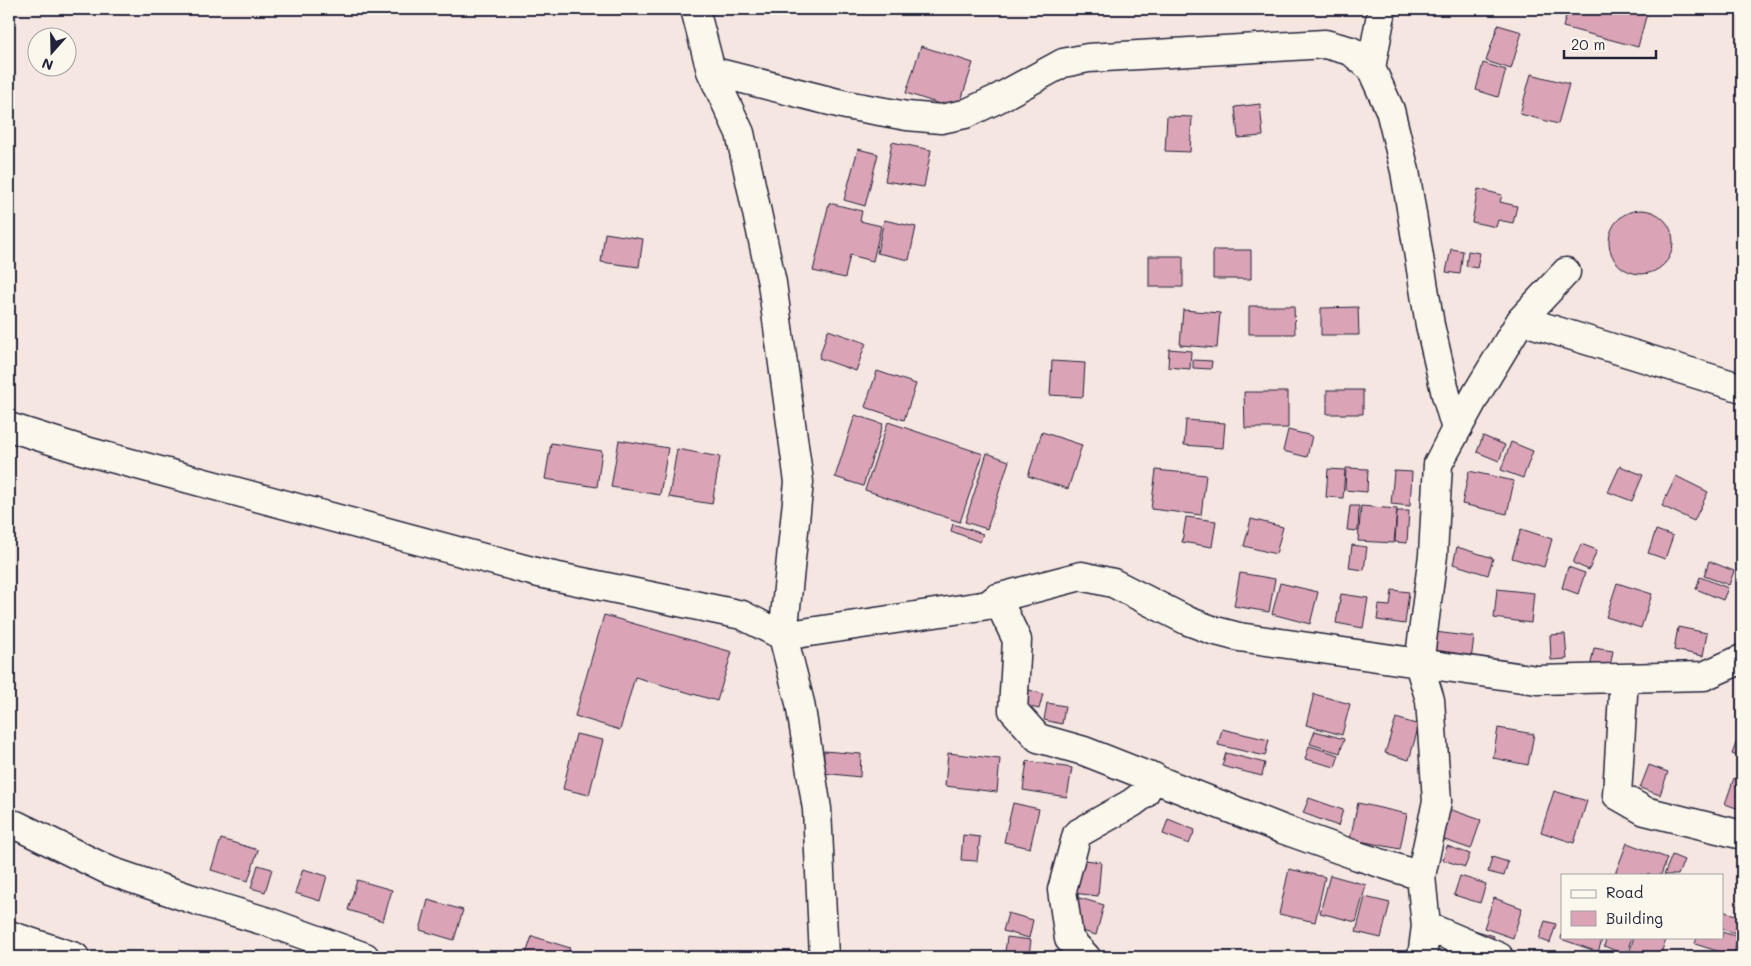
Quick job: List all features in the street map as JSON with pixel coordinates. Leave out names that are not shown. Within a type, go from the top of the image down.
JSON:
[{"type":"street","points":[[695,9],[711,71],[740,133],[770,274],[800,482],[783,636],[800,703],[817,809],[824,957]]},
{"type":"street","points":[[1371,68],[1382,9]]},
{"type":"street","points":[[711,71],[846,105],[907,116],[941,118],[964,114],[997,99],[1063,63],[1088,58],[1325,44],[1351,51],[1371,68],[1390,110],[1405,171],[1430,325],[1456,429],[1438,464],[1433,555],[1419,664],[1430,700],[1437,801],[1421,876],[1426,926],[1422,957]]},
{"type":"street","points":[[1438,464],[1477,393],[1521,320],[1566,272]]},
{"type":"street","points":[[1521,320],[1742,388]]},
{"type":"street","points":[[9,427],[82,450],[539,573],[742,615],[783,636],[988,605],[997,598],[1081,576],[1113,584],[1188,622],[1230,635],[1537,680],[1704,676],[1742,660]]},
{"type":"street","points":[[997,598],[1017,640],[1012,710],[1038,738],[1084,751],[1282,829],[1421,876]]},
{"type":"street","points":[[1624,678],[1616,795],[1645,811],[1742,835]]},
{"type":"street","points":[[1086,957],[1069,939],[1062,890],[1077,834],[1132,803],[1144,794],[1154,777]]},
{"type":"street","points":[[16,825],[110,871],[268,922],[365,957]]},
{"type":"street","points":[[1426,926],[1499,957]]},
{"type":"street","points":[[9,935],[75,957]]},
{"type":"building","points":[[1568,9],[1648,9],[1638,47],[1563,27]]},
{"type":"building","points":[[1498,25],[1522,32],[1511,69],[1486,61]]},
{"type":"building","points":[[921,46],[973,63],[958,110],[906,93]]},
{"type":"building","points":[[1483,63],[1506,70],[1498,97],[1476,90]]},
{"type":"building","points":[[1531,74],[1569,84],[1558,124],[1520,114]]},
{"type":"building","points":[[1260,104],[1263,136],[1238,138],[1235,107]]},
{"type":"building","points":[[1167,116],[1192,117],[1190,152],[1165,151]]},
{"type":"building","points":[[892,142],[931,150],[924,187],[885,181]]},
{"type":"building","points":[[858,149],[878,154],[865,206],[844,200]]},
{"type":"building","points":[[1478,189],[1502,195],[1500,202],[1517,206],[1513,223],[1498,220],[1496,227],[1472,222]]},
{"type":"building","points":[[829,203],[862,211],[860,221],[881,226],[873,261],[850,255],[845,278],[813,271]]},
{"type":"building","points":[[1635,210],[1647,210],[1664,219],[1671,230],[1673,242],[1671,254],[1664,265],[1647,274],[1635,274],[1623,269],[1614,260],[1609,248],[1609,236],[1614,224],[1623,215]]},
{"type":"building","points":[[884,220],[916,227],[909,260],[877,253]]},
{"type":"building","points":[[605,233],[643,239],[639,267],[601,262]]},
{"type":"building","points":[[1451,249],[1463,251],[1460,274],[1446,272]]},
{"type":"building","points":[[1213,250],[1251,250],[1251,279],[1213,279]]},
{"type":"building","points":[[1468,251],[1480,253],[1477,268],[1466,266]]},
{"type":"building","points":[[1149,256],[1183,256],[1183,287],[1149,287]]},
{"type":"building","points":[[1249,306],[1294,306],[1295,334],[1249,334]]},
{"type":"building","points":[[1358,307],[1359,335],[1321,335],[1321,308]]},
{"type":"building","points":[[1183,310],[1220,313],[1217,348],[1180,345]]},
{"type":"building","points":[[828,330],[866,343],[856,371],[819,358]]},
{"type":"building","points":[[1169,349],[1191,351],[1190,369],[1168,367]]},
{"type":"building","points":[[1193,360],[1212,361],[1211,369],[1193,368]]},
{"type":"building","points":[[1052,361],[1085,363],[1083,397],[1050,395]]},
{"type":"building","points":[[877,371],[916,384],[904,420],[865,407]]},
{"type":"building","points":[[1327,390],[1363,390],[1363,414],[1327,414]]},
{"type":"building","points":[[1244,392],[1288,392],[1288,428],[1245,428]]},
{"type":"building","points":[[855,415],[883,424],[863,486],[835,477]]},
{"type":"building","points":[[1186,420],[1225,423],[1223,448],[1184,445]]},
{"type":"building","points":[[888,422],[983,454],[960,522],[865,490]]},
{"type":"building","points":[[1288,430],[1312,436],[1307,457],[1283,451]]},
{"type":"building","points":[[1042,432],[1082,445],[1068,489],[1028,476]]},
{"type":"building","points":[[1483,436],[1505,445],[1499,461],[1477,452]]},
{"type":"building","points":[[619,440],[668,448],[660,495],[611,487]]},
{"type":"building","points":[[1511,442],[1533,451],[1523,478],[1501,470]]},
{"type":"building","points":[[551,443],[602,451],[597,487],[545,479]]},
{"type":"building","points":[[677,449],[720,457],[712,504],[669,497]]},
{"type":"building","points":[[987,453],[1009,461],[987,529],[965,522]]},
{"type":"building","points":[[1620,466],[1643,475],[1632,501],[1608,492]]},
{"type":"building","points":[[1346,468],[1368,469],[1367,492],[1345,490]]},
{"type":"building","points":[[1328,469],[1345,470],[1343,498],[1326,497]]},
{"type":"building","points":[[1156,470],[1206,475],[1201,515],[1151,509]]},
{"type":"building","points":[[1394,471],[1412,472],[1410,506],[1391,504]]},
{"type":"building","points":[[1469,471],[1514,481],[1507,514],[1462,504]]},
{"type":"building","points":[[1676,476],[1708,492],[1694,521],[1662,506]]},
{"type":"building","points":[[1350,506],[1359,506],[1358,531],[1347,530]]},
{"type":"building","points":[[1361,506],[1397,509],[1394,543],[1358,541]]},
{"type":"building","points":[[1397,511],[1409,511],[1407,543],[1395,542]]},
{"type":"building","points":[[1186,517],[1216,521],[1212,547],[1182,542]]},
{"type":"building","points":[[1251,519],[1283,527],[1276,554],[1244,546]]},
{"type":"building","points":[[953,524],[983,534],[980,542],[951,531]]},
{"type":"building","points":[[1521,529],[1552,539],[1544,567],[1512,558]]},
{"type":"building","points":[[1656,530],[1673,536],[1665,559],[1648,553]]},
{"type":"building","points":[[1581,544],[1597,550],[1589,570],[1573,563]]},
{"type":"building","points":[[1352,545],[1367,547],[1364,570],[1349,568]]},
{"type":"building","points":[[1457,547],[1493,558],[1488,575],[1453,564]]},
{"type":"building","points":[[1709,561],[1734,571],[1729,585],[1704,576]]},
{"type":"building","points":[[1568,567],[1585,573],[1578,594],[1562,588]]},
{"type":"building","points":[[1240,573],[1275,579],[1269,612],[1234,606]]},
{"type":"building","points":[[1700,577],[1728,588],[1723,600],[1696,589]]},
{"type":"building","points":[[1280,583],[1318,592],[1310,624],[1272,614]]},
{"type":"building","points":[[1617,583],[1652,594],[1641,628],[1606,617]]},
{"type":"building","points":[[1497,589],[1534,593],[1531,623],[1494,618]]},
{"type":"building","points":[[1392,590],[1409,592],[1405,624],[1377,620],[1379,605],[1390,606]]},
{"type":"building","points":[[1341,594],[1368,598],[1363,628],[1336,623]]},
{"type":"building","points":[[604,615],[732,652],[717,701],[635,677],[620,730],[575,716]]},
{"type":"building","points":[[1678,627],[1707,633],[1703,656],[1674,650]]},
{"type":"building","points":[[1435,632],[1474,637],[1470,668],[1431,663]]},
{"type":"building","points":[[1565,634],[1567,659],[1551,660],[1550,635]]},
{"type":"building","points":[[1594,648],[1613,651],[1609,672],[1590,668]]},
{"type":"building","points":[[1026,689],[1043,694],[1039,709],[1022,705]]},
{"type":"building","points":[[1314,694],[1350,704],[1342,735],[1306,725]]},
{"type":"building","points":[[1047,703],[1065,706],[1062,724],[1044,720]]},
{"type":"building","points":[[1396,718],[1419,725],[1409,760],[1385,753]]},
{"type":"building","points":[[1742,727],[1742,758],[1732,754]]},
{"type":"building","points":[[1498,728],[1534,734],[1528,765],[1493,758]]},
{"type":"building","points":[[1222,729],[1269,740],[1265,756],[1218,745]]},
{"type":"building","points":[[1315,731],[1344,739],[1340,753],[1310,744]]},
{"type":"building","points":[[576,734],[603,740],[589,795],[563,789]]},
{"type":"building","points":[[1309,746],[1339,755],[1335,767],[1305,759]]},
{"type":"building","points":[[824,751],[861,754],[860,777],[823,773]]},
{"type":"building","points":[[948,753],[1000,759],[997,792],[945,786]]},
{"type":"building","points":[[1226,753],[1265,763],[1262,776],[1222,766]]},
{"type":"building","points":[[1027,761],[1072,768],[1067,797],[1023,790]]},
{"type":"building","points":[[1649,765],[1668,772],[1660,795],[1640,788]]},
{"type":"building","points":[[1734,778],[1742,781],[1742,810],[1725,804]]},
{"type":"building","points":[[1554,791],[1587,801],[1574,843],[1541,832]]},
{"type":"building","points":[[1309,798],[1343,810],[1338,826],[1303,813]]},
{"type":"building","points":[[1013,803],[1039,809],[1030,848],[1004,842]]},
{"type":"building","points":[[1358,803],[1407,814],[1400,849],[1350,839]]},
{"type":"building","points":[[1446,808],[1481,820],[1471,849],[1442,839],[1448,823],[1441,821]]},
{"type":"building","points":[[1168,819],[1195,830],[1189,844],[1163,834]]},
{"type":"building","points":[[963,835],[980,837],[977,861],[961,860]]},
{"type":"building","points":[[221,839],[258,850],[248,881],[211,870]]},
{"type":"building","points":[[1627,843],[1667,858],[1661,874],[1615,874]]},
{"type":"building","points":[[1447,846],[1470,854],[1465,867],[1443,860]]},
{"type":"building","points":[[1672,855],[1684,860],[1678,874],[1664,874]]},
{"type":"building","points":[[1492,857],[1508,862],[1504,876],[1488,872]]},
{"type":"building","points":[[1077,859],[1101,862],[1098,896],[1073,893]]},
{"type":"building","points":[[258,865],[272,869],[265,892],[251,888]]},
{"type":"building","points":[[303,869],[327,876],[320,901],[295,893]]},
{"type":"building","points":[[1289,869],[1325,877],[1315,922],[1279,914]]},
{"type":"building","points":[[1330,875],[1366,885],[1356,922],[1320,913]]},
{"type":"building","points":[[1460,876],[1486,884],[1480,903],[1454,895]]},
{"type":"building","points":[[357,880],[392,890],[383,921],[348,910]]},
{"type":"building","points":[[1076,897],[1104,905],[1096,935],[1068,927]]},
{"type":"building","points":[[1365,897],[1390,903],[1381,938],[1356,932]]},
{"type":"building","points":[[1494,898],[1522,908],[1513,938],[1484,928]]},
{"type":"building","points":[[428,900],[463,910],[454,940],[420,930]]},
{"type":"building","points":[[1724,912],[1742,917],[1739,934],[1724,930]]},
{"type":"building","points":[[1008,913],[1033,920],[1029,938],[1003,931]]},
{"type":"building","points":[[1545,921],[1556,924],[1550,943],[1539,939]]},
{"type":"building","points":[[1471,929],[1494,936],[1491,946],[1468,939]]},
{"type":"building","points":[[1724,933],[1739,937],[1733,956],[1695,944],[1697,938],[1724,938]]},
{"type":"building","points":[[532,936],[570,948],[567,957],[525,957]]},
{"type":"building","points":[[1007,937],[1031,940],[1029,955],[1005,952]]},
{"type":"building","points":[[1561,938],[1603,938],[1598,952]]},
{"type":"building","points":[[1607,938],[1632,938],[1626,955],[1604,946]]},
{"type":"building","points":[[1634,938],[1655,938],[1665,941],[1660,957],[1628,957]]},
{"type":"building","points":[[1124,953],[1141,957],[1123,957]]}]
